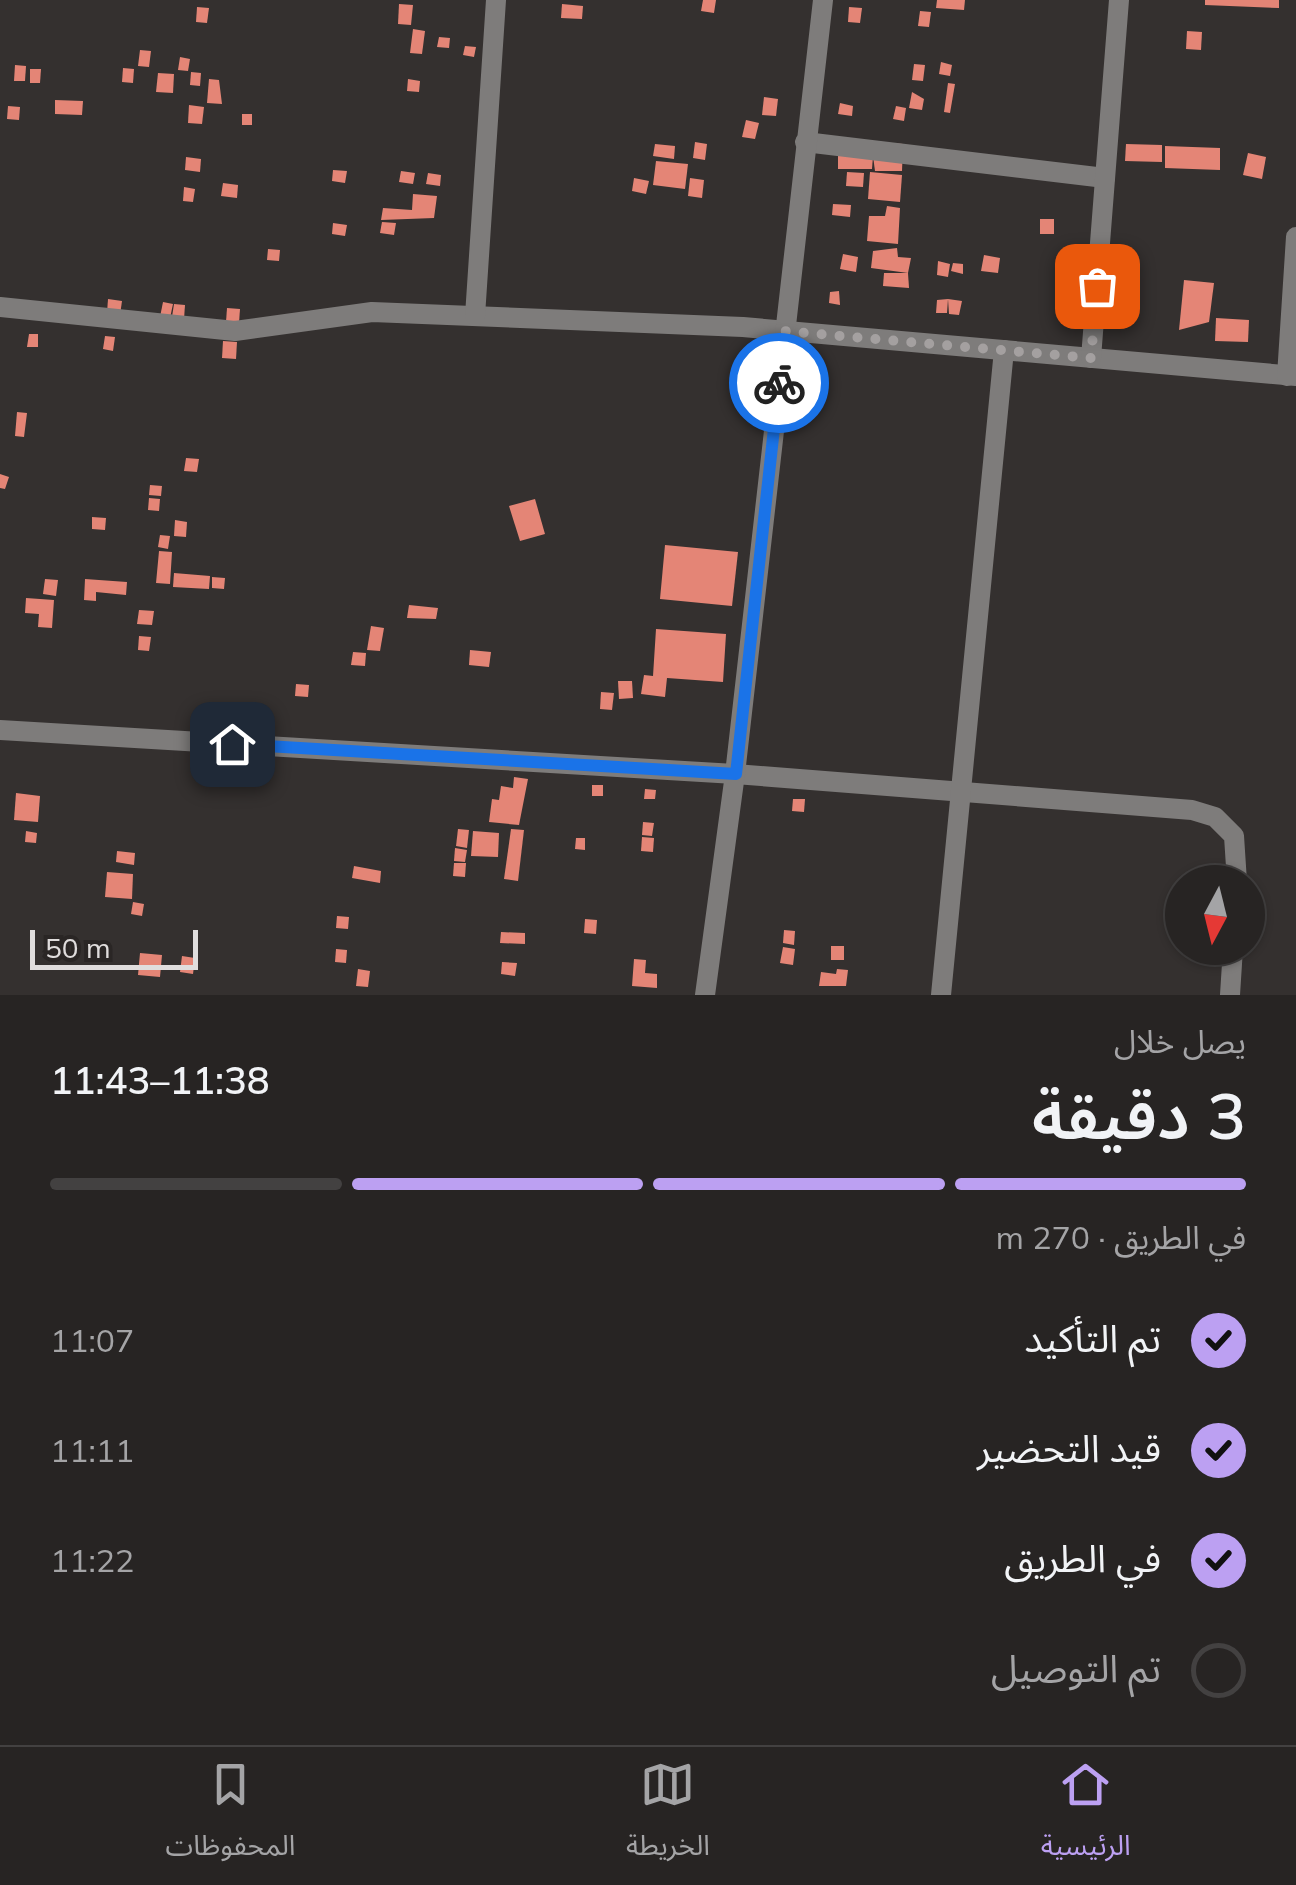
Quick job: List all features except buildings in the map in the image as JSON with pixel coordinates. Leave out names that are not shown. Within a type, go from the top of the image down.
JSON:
[{"type":"street","points":[[475,316],[496,0]]},
{"type":"street","points":[[705,995],[736,774],[823,0]]},
{"type":"street","points":[[1091,358],[1119,0]]},
{"type":"street","points":[[805,142],[1105,178]]},
{"type":"street","points":[[0,307],[236,331],[372,312],[784,331],[1292,376],[1296,238]]},
{"type":"street","points":[[942,995],[1004,350]]},
{"type":"street","points":[[0,730],[736,774],[1192,810],[1215,817],[1234,836],[1236,865]]},
{"type":"street","points":[[1230,995],[1232,965]]},
{"type":"way so far","points":[[779,383],[784,331],[1091,358],[1097,286]]},
{"type":"route","points":[[232,744],[736,774],[779,383]]}]
